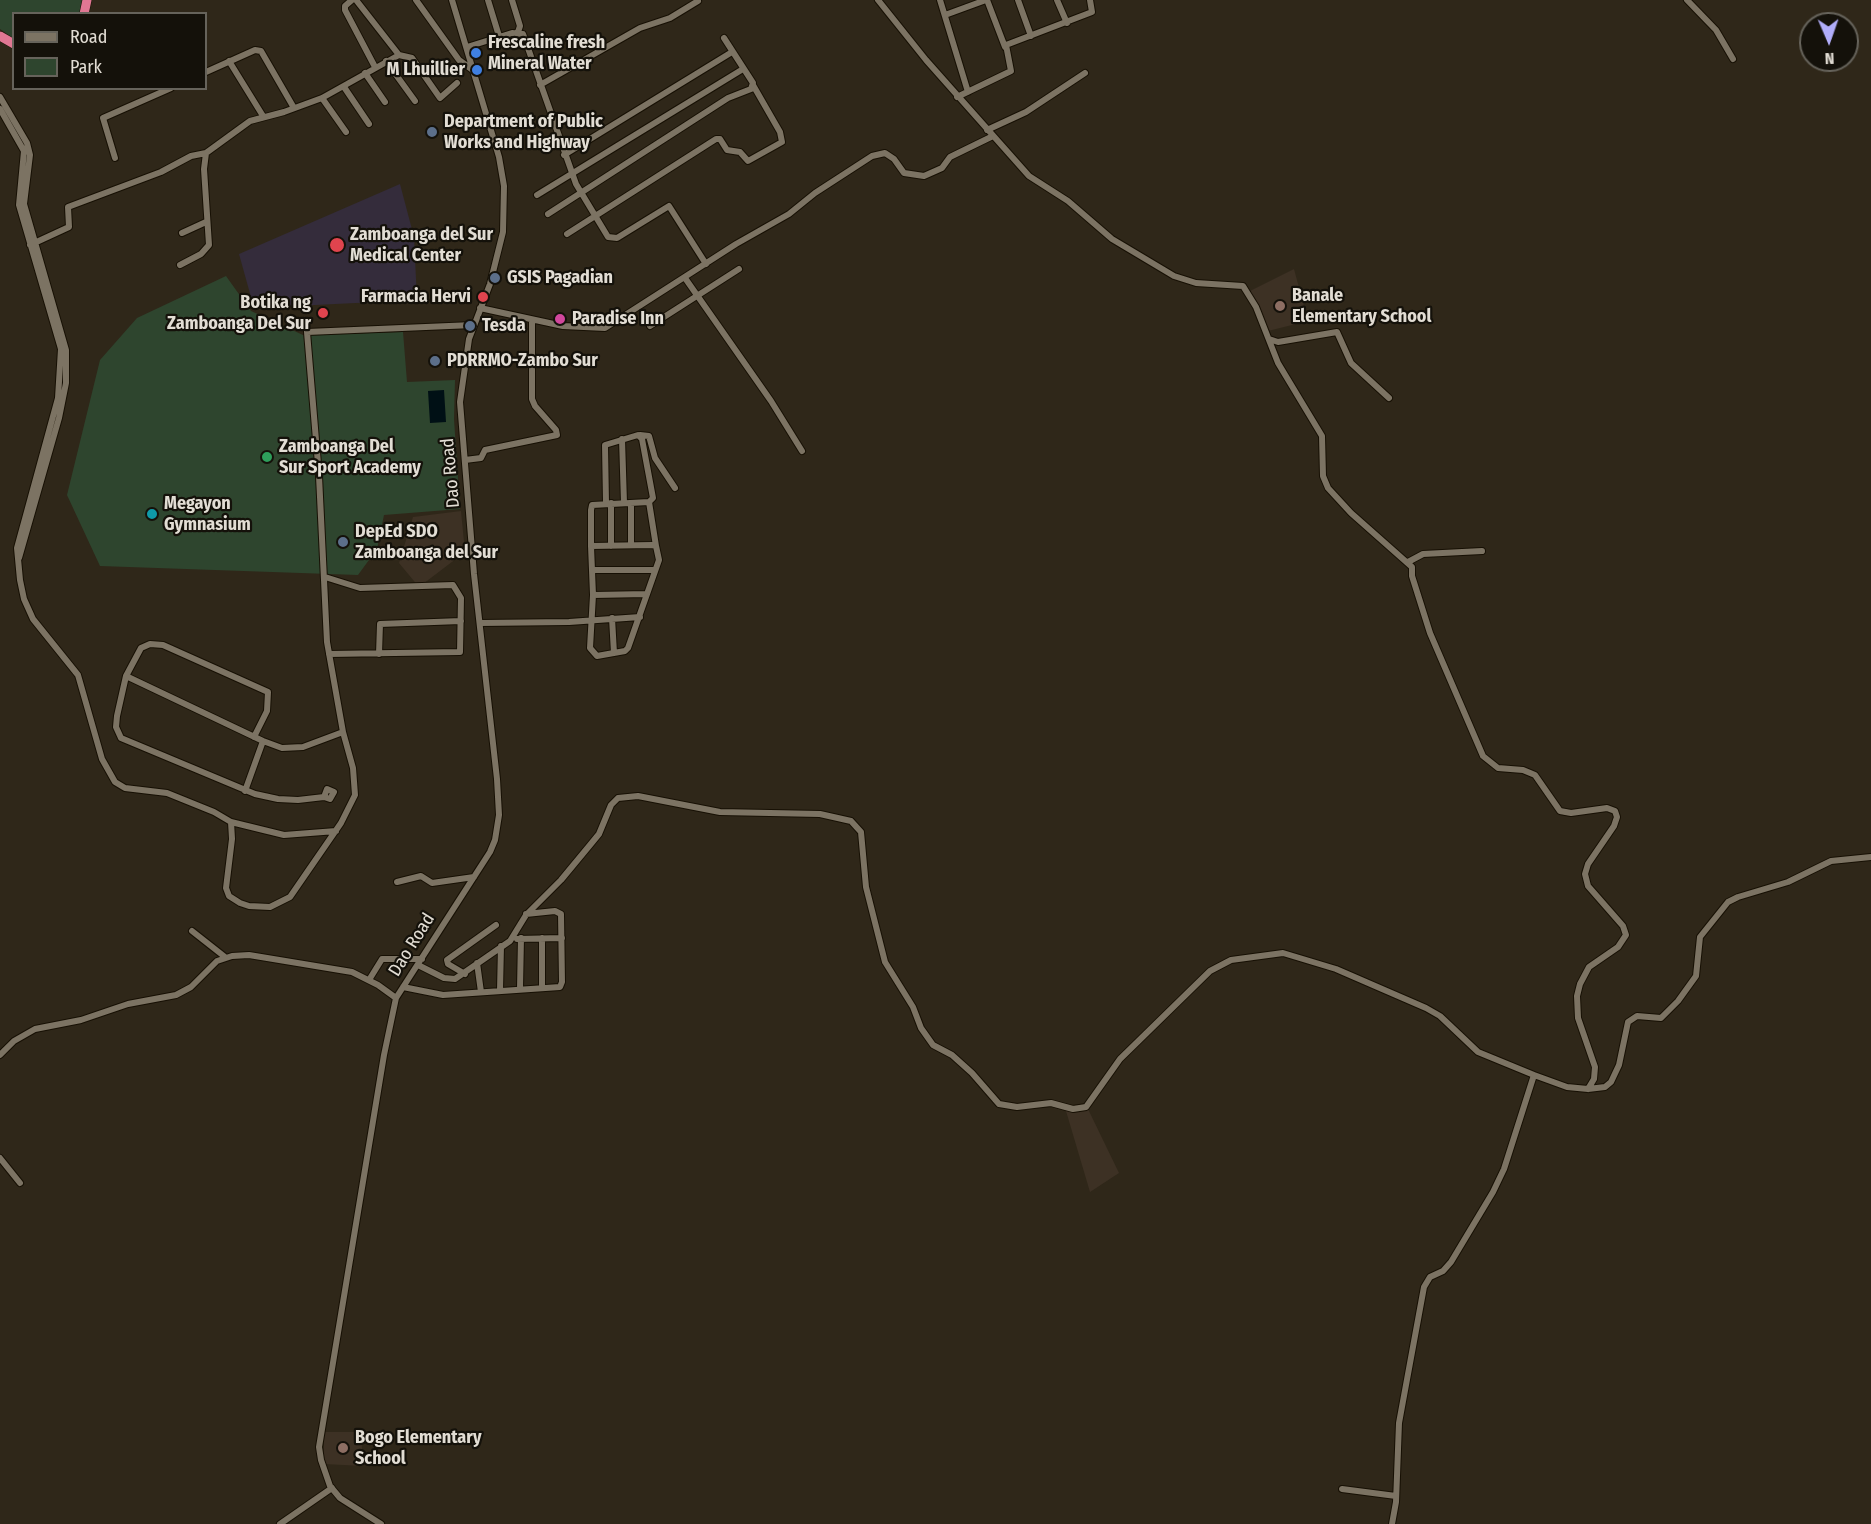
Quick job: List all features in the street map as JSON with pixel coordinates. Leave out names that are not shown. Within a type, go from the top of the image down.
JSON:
[{"type":"street","points":[[375,67],[345,10],[345,6],[354,0],[399,55]]},
{"type":"street","points":[[416,0],[459,60],[474,71]]},
{"type":"street","name":"Dao Road","points":[[396,998],[474,877],[495,840],[499,815],[465,460],[461,383],[473,325],[499,250],[505,219],[505,198],[500,165],[452,0]]},
{"type":"street","points":[[488,0],[499,36]]},
{"type":"street","points":[[512,0],[520,26],[518,32]]},
{"type":"street","points":[[540,85],[640,28],[670,18],[698,0]]},
{"type":"street","points":[[878,0],[957,97],[1029,176],[1068,201],[1090,222],[1135,254],[1186,280],[1243,286],[1278,363],[1322,436],[1323,476],[1328,488],[1351,513],[1412,567],[1412,576],[1430,633],[1483,756],[1498,768],[1523,770],[1535,775],[1560,811],[1571,813],[1607,808],[1617,814],[1614,826],[1588,864],[1585,874],[1588,886],[1623,926],[1626,935],[1618,947],[1589,967],[1578,990],[1578,1018],[1595,1067],[1594,1079],[1588,1089]]},
{"type":"street","points":[[940,0],[968,92]]},
{"type":"street","points":[[945,15],[987,0],[1005,47],[1011,71],[957,97]]},
{"type":"street","points":[[1018,0],[1031,36]]},
{"type":"street","points":[[1056,0],[1067,23]]},
{"type":"street","points":[[1005,47],[1092,12],[1090,0]]},
{"type":"street","points":[[1687,0],[1716,30],[1733,59]]},
{"type":"street","points":[[467,47],[518,32],[524,36],[571,174],[580,193],[612,239],[670,207],[706,264]]},
{"type":"street","points":[[567,234],[716,139],[720,140],[727,150],[740,152],[748,161],[782,142],[780,132],[724,38]]},
{"type":"street","points":[[207,69],[255,50],[261,51],[294,108]]},
{"type":"street","points":[[564,155],[732,52]]},
{"type":"street","points":[[32,244],[69,227],[68,207],[161,172],[191,156],[206,153],[237,129],[263,116],[282,113],[322,98],[386,60],[399,55],[412,58],[440,98],[457,83]]},
{"type":"street","points":[[386,60],[416,101]]},
{"type":"street","points":[[229,61],[263,116]]},
{"type":"street","points":[[537,195],[743,69]]},
{"type":"street","points":[[365,73],[385,102]]},
{"type":"street","points":[[987,130],[1026,112],[1085,73]]},
{"type":"street","points":[[548,214],[728,98],[753,85]]},
{"type":"street","points":[[344,87],[369,124]]},
{"type":"street","points":[[115,158],[104,117],[166,90]]},
{"type":"street","points":[[0,97],[27,143],[30,155],[24,204],[32,244]]},
{"type":"street","points":[[322,98],[346,132]]},
{"type":"street","points":[[0,109],[24,151],[19,205],[61,349],[61,383],[49,436],[17,548],[24,598],[33,619],[78,675],[94,735],[111,777],[125,788],[158,791],[185,800],[231,822],[284,835],[336,831]]},
{"type":"street","points":[[480,308],[532,320],[589,329],[605,328],[789,214],[815,193],[879,153],[890,156],[904,172],[924,176],[942,168],[950,157],[993,136]]},
{"type":"street","points":[[180,265],[208,248],[204,169],[206,153]]},
{"type":"street","points":[[182,233],[206,222]]},
{"type":"street","points":[[650,326],[739,269]]},
{"type":"street","points":[[684,278],[771,401],[802,451]]},
{"type":"street","points":[[465,460],[481,458],[485,450],[557,435],[556,430],[535,406],[532,399],[532,320]]},
{"type":"street","points":[[231,822],[227,892],[240,903],[260,908],[278,905],[290,897],[336,831],[350,809],[355,788],[329,654],[307,332],[473,325]]},
{"type":"street","points":[[1269,339],[1278,342],[1337,332],[1351,363],[1389,398]]},
{"type":"street","points":[[640,435],[653,498],[649,502],[596,503],[591,507],[593,595],[590,648],[597,656],[626,650],[640,617],[659,560],[649,502]]},
{"type":"street","points":[[611,546],[605,445],[640,435],[649,436],[655,458],[675,488]]},
{"type":"street","points":[[622,439],[631,545]]},
{"type":"street","points":[[591,546],[656,546]]},
{"type":"street","points":[[1408,562],[1423,554],[1482,551]]},
{"type":"street","points":[[592,570],[654,570]]},
{"type":"street","points":[[325,577],[360,588],[453,585],[460,593],[460,652],[329,654]]},
{"type":"street","points":[[593,595],[647,594]]},
{"type":"street","points":[[480,623],[640,617]]},
{"type":"street","points":[[612,618],[614,653]]},
{"type":"street","points":[[379,654],[380,624],[461,621]]},
{"type":"street","points":[[254,737],[267,711],[268,692],[233,674],[163,645],[150,644],[141,648],[126,676],[116,723],[121,738],[245,791],[287,800],[324,797]]},
{"type":"street","points":[[126,676],[282,748],[296,748],[343,732]]},
{"type":"street","points":[[245,791],[263,741]]},
{"type":"street","points":[[512,939],[526,915],[561,880],[590,845],[613,801],[618,798],[638,796],[720,812],[820,814],[851,821],[861,832],[866,887],[885,962],[913,1007],[921,1028],[933,1045],[952,1055],[972,1072],[999,1104],[1017,1107],[1052,1103],[1073,1109],[1086,1107],[1106,1082],[1120,1059],[1210,971],[1232,960],[1276,953],[1292,954],[1336,969],[1426,1008],[1448,1023],[1464,1041],[1478,1052],[1567,1087],[1598,1089],[1611,1082],[1619,1065],[1628,1022],[1637,1016],[1661,1018],[1693,984],[1698,968],[1697,950],[1700,937],[1728,902],[1788,882],[1831,861],[1871,857]]},
{"type":"street","points":[[397,882],[421,876],[430,883],[474,877]]},
{"type":"street","points":[[403,987],[443,995],[520,988],[557,988],[562,985],[560,912],[526,915]]},
{"type":"street","points":[[465,974],[448,964],[447,960],[496,925]]},
{"type":"street","points":[[192,931],[225,957]]},
{"type":"street","points":[[520,988],[521,938]]},
{"type":"street","points":[[542,938],[542,988]]},
{"type":"street","points":[[369,980],[377,963],[382,959],[420,962],[449,979],[465,974],[512,939],[562,938]]},
{"type":"street","points":[[500,990],[501,946]]},
{"type":"street","points":[[0,1055],[14,1041],[35,1029],[81,1020],[128,1004],[176,994],[191,987],[208,969],[225,957],[249,955],[347,971],[369,980],[396,998],[384,1055],[320,1446],[323,1467],[332,1488],[352,1508],[381,1524]]},
{"type":"street","points":[[477,963],[481,992]]},
{"type":"street","points":[[1392,1524],[1396,1496],[1399,1424],[1424,1287],[1430,1277],[1443,1271],[1451,1263],[1493,1192],[1504,1168],[1534,1075]]},
{"type":"street","points":[[0,1158],[20,1183]]},
{"type":"street","points":[[280,1524],[332,1488]]},
{"type":"street","points":[[1342,1489],[1396,1496]]},
{"type":"shaded area","name":"Zamboanga del Sur Medical Center","points":[[400,184],[414,237],[417,300],[254,308],[239,254]]},
{"type":"shaded area","name":"Banale Elementary School","points":[[1294,269],[1308,321],[1268,331],[1250,291]]},
{"type":"shaded area","points":[[444,390],[446,422],[430,423],[428,391]]},
{"type":"shaded area","points":[[461,511],[465,552],[419,587],[399,563],[413,517]]},
{"type":"shaded area","points":[[1088,1109],[1119,1173],[1090,1192],[1066,1111]]},
{"type":"shaded area","name":"Bogo Elementary School","points":[[324,1432],[361,1432],[363,1466],[324,1464]]},
{"type":"green space","points":[[0,0],[84,0],[80,12],[12,12],[12,37],[0,29]]},
{"type":"green space","name":"Zamboanga Del Sur Sport Academy","points":[[226,276],[251,311],[303,335],[403,332],[407,382],[455,380],[454,419],[460,509],[384,515],[377,549],[358,575],[100,566],[67,495],[100,360],[137,318]]},
{"type":"place","name":"Frescaline fresh Mineral Water","points":[[476,53]]},
{"type":"place","name":"M Lhuillier","points":[[477,70]]},
{"type":"place","name":"Department of Public Works and Highway","points":[[432,132]]},
{"type":"place","name":"Zamboanga del Sur Medical Center","points":[[337,245]]},
{"type":"place","name":"GSIS Pagadian","points":[[495,278]]},
{"type":"place","name":"Farmacia Hervi","points":[[483,297]]},
{"type":"place","name":"Banale Elementary School","points":[[1280,306]]},
{"type":"place","name":"Botika ng Zamboanga Del Sur","points":[[323,313]]},
{"type":"place","name":"Paradise Inn","points":[[560,319]]},
{"type":"place","name":"Tesda","points":[[470,326]]},
{"type":"place","name":"PDRRMO-Zambo Sur","points":[[435,361]]},
{"type":"place","name":"Zamboanga Del Sur Sport Academy","points":[[267,457]]},
{"type":"place","name":"Megayon Gymnasium","points":[[152,514]]},
{"type":"place","name":"DepEd SDO Zamboanga del Sur","points":[[343,542]]},
{"type":"place","name":"Bogo Elementary School","points":[[343,1448]]}]
